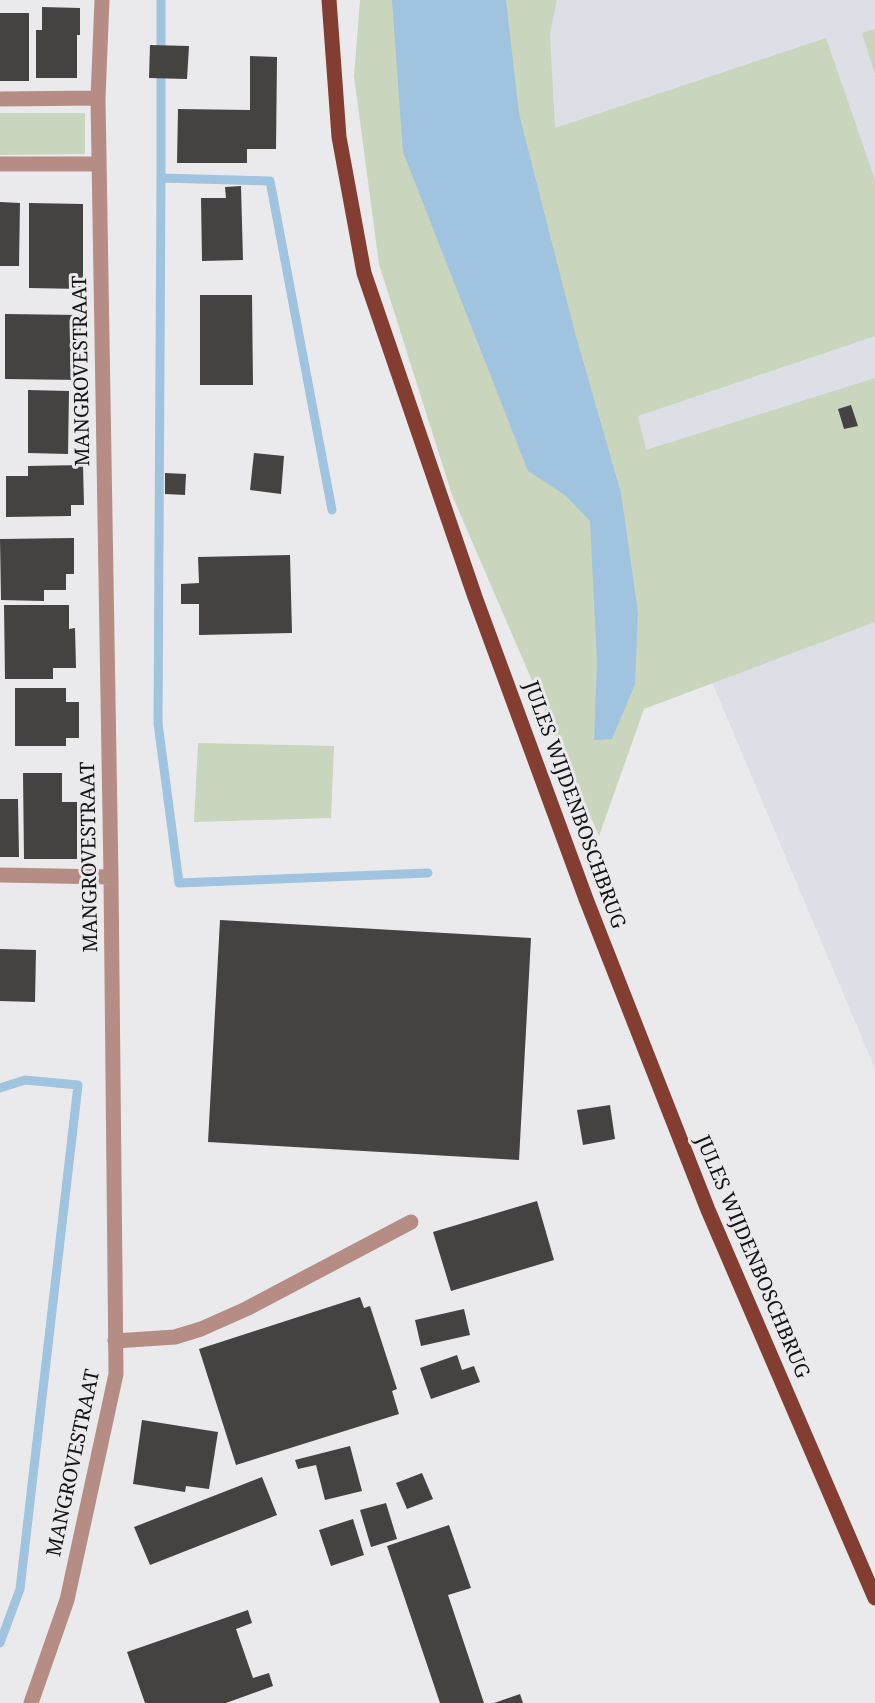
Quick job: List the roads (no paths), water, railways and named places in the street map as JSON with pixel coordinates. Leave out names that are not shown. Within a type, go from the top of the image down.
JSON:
[{"type":"main road","name":"JULES WIJDENBOSCHBRUG","points":[[329,0],[339,136],[364,273],[475,597],[586,899],[708,1210],[875,1598]]},
{"type":"street","name":"MANGROVESTRAAT","points":[[31,1703],[67,1599],[116,1374],[111,878],[98,98],[102,0]]},
{"type":"street","points":[[0,99],[98,98]]},
{"type":"street","points":[[0,164],[99,164]]},
{"type":"street","points":[[0,876],[111,878]]},
{"type":"street","points":[[115,1341],[176,1337],[201,1329],[246,1309],[411,1222]]},
{"type":"water","points":[[392,0],[506,0],[519,114],[575,333],[621,493],[638,613],[635,684],[612,739],[594,740],[597,662],[590,521],[565,495],[528,471],[403,152]]},
{"type":"waterway","points":[[161,0],[161,178]]},
{"type":"waterway","points":[[332,510],[270,181],[161,178],[158,723],[179,883],[428,873]]},
{"type":"waterway","points":[[0,1088],[25,1080],[78,1085],[20,1589],[0,1643]]}]
